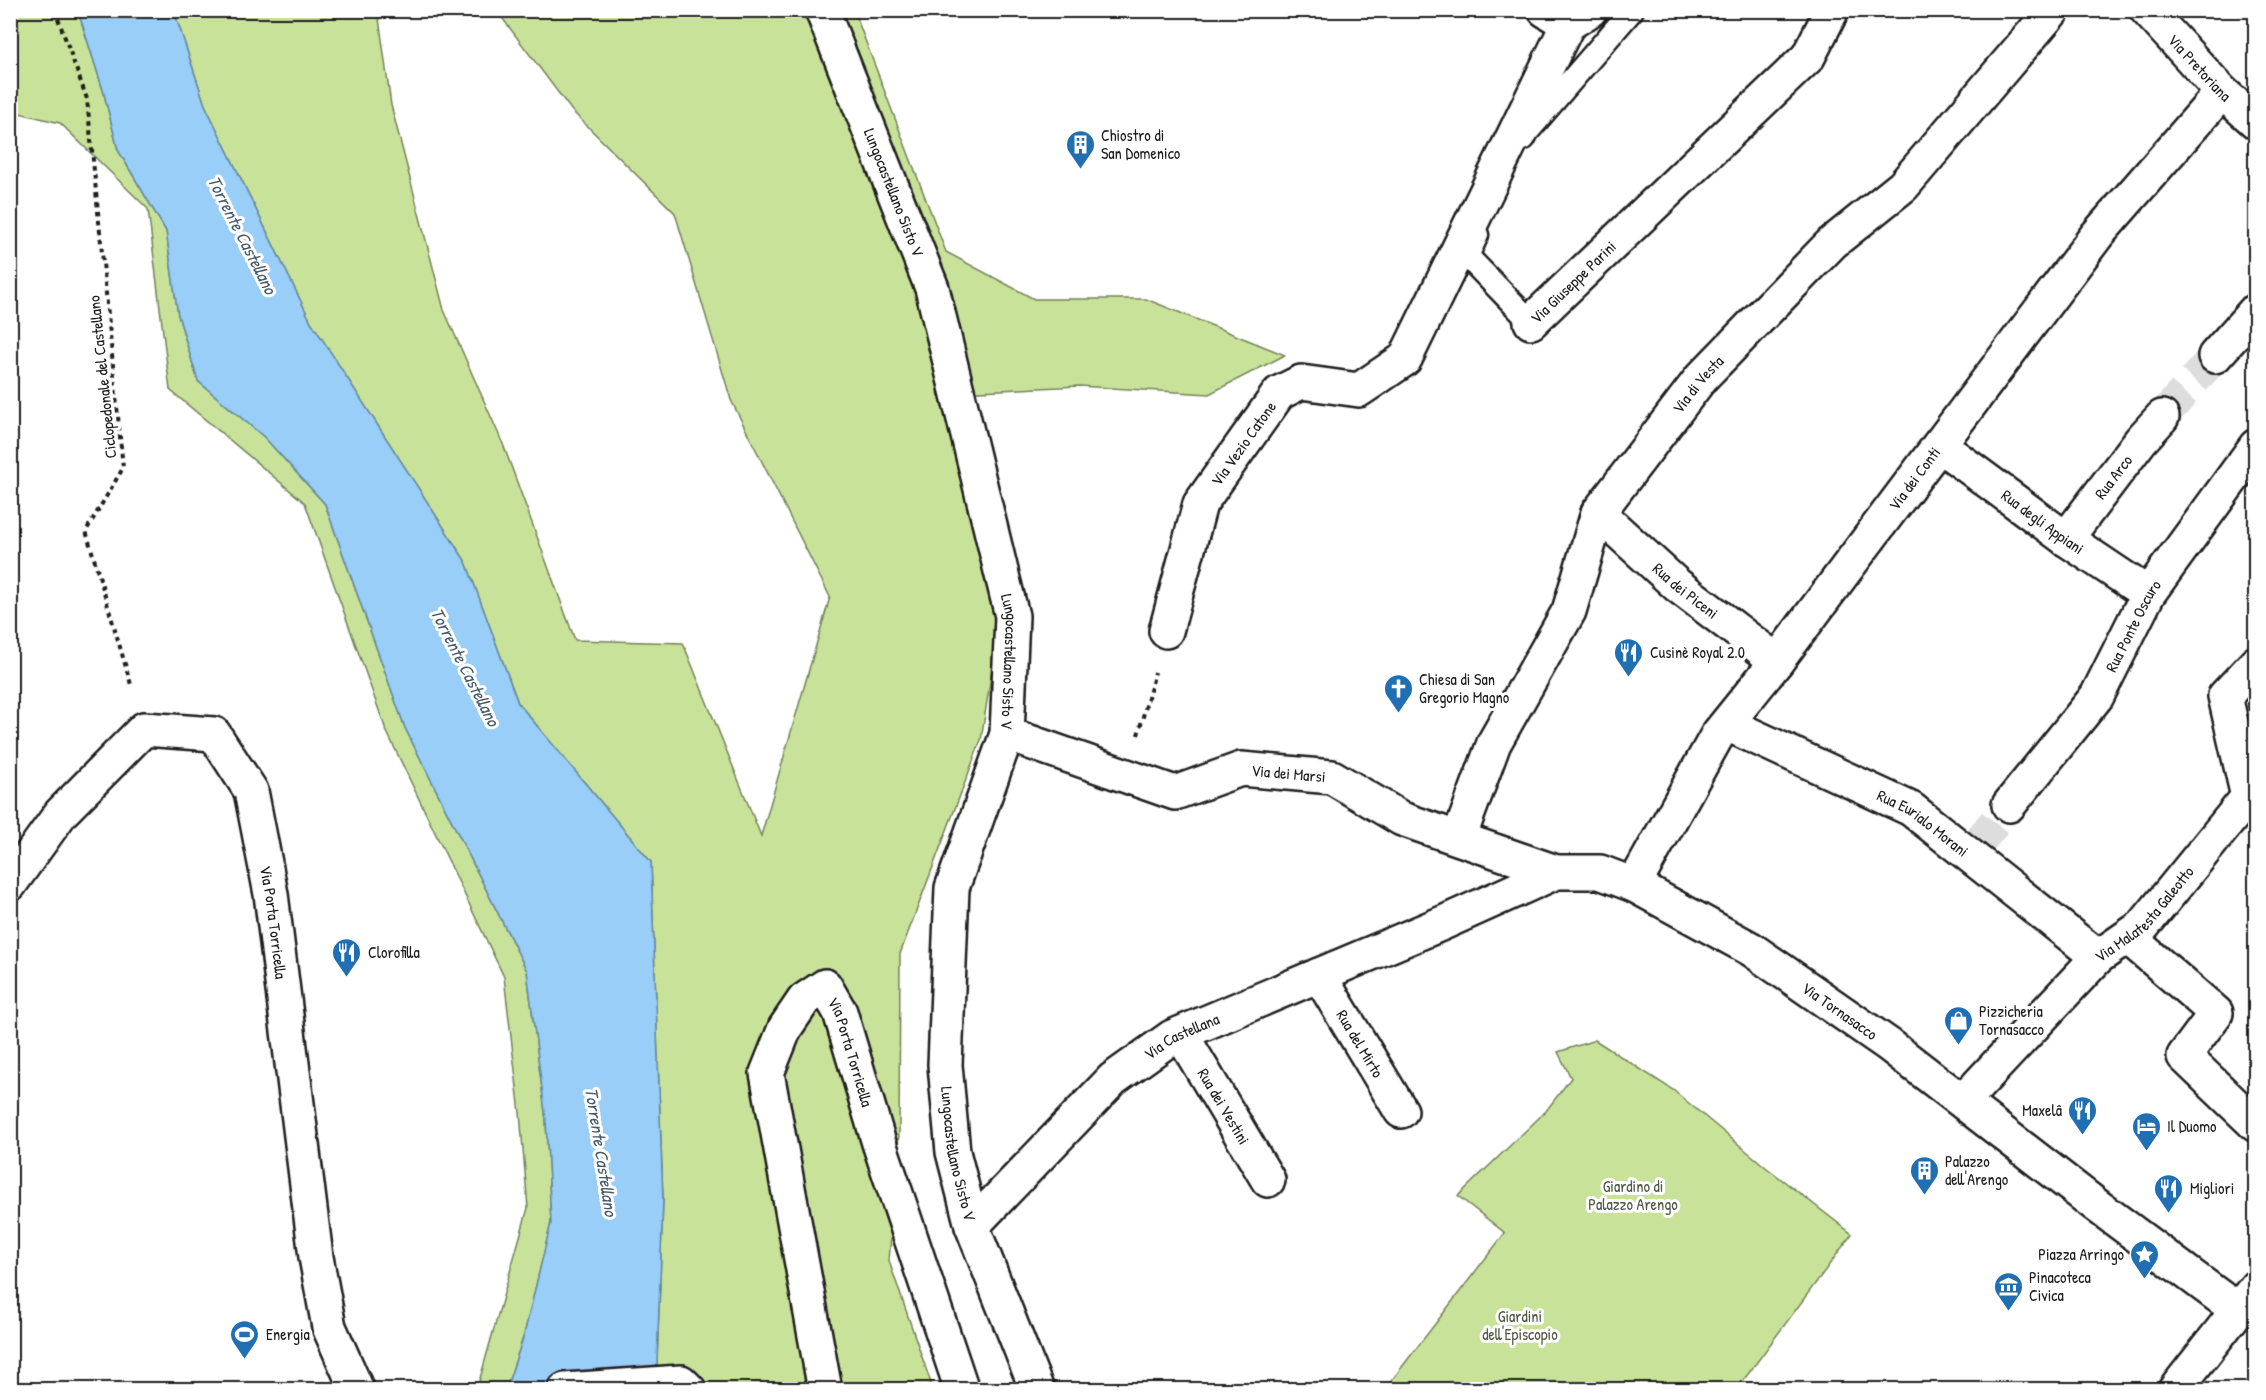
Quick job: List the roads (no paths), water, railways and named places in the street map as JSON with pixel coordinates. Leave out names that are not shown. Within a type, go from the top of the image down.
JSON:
[{"type":"street","name":"Lungocastellano Sisto V","points":[[822,10],[932,288],[1012,616],[1007,734],[952,888],[945,1065],[953,1152],[972,1226],[1037,1389]]},
{"type":"street","name":"Via Giuseppe Parini","points":[[1531,322],[1808,57],[1832,10]]},
{"type":"street","name":"Via di Vesta","points":[[1460,838],[1494,743],[1569,611],[1598,513],[1701,378],[1832,243],[1903,186],[2053,10]]},
{"type":"street","name":"Via Pretoriana","points":[[2147,10],[2222,92],[2256,122]]},
{"type":"street","name":"Via Vezio Catone","points":[[1166,632],[1200,504],[1279,393],[1301,382],[1359,390],[1405,359],[1568,15]]},
{"type":"street","name":"Via dei Conti","points":[[1634,885],[1718,734],[1777,661],[2097,235],[2222,92]]},
{"type":"street","points":[[2215,356],[2256,310]]},
{"type":"street","name":"Rua Arco","points":[[2066,539],[2141,440],[2162,417]]},
{"type":"street","name":"Rua degli Appiani","points":[[1939,445],[2066,539],[2148,594]]},
{"type":"street","name":"Rua Ponte Oscuro","points":[[2009,805],[2097,696],[2148,594],[2256,446]]},
{"type":"street","name":"Rua dei Piceni","points":[[1598,513],[1677,585],[1777,661]]},
{"type":"street","name":"Via Malatesta Galeotto","points":[[1962,1101],[2098,957],[2144,926],[2248,796],[2225,696],[2256,663]]},
{"type":"street","name":"Rua Eurialo Morani","points":[[1727,724],[1911,809],[1972,851],[2098,957]]},
{"type":"street","name":"Via Porta Torricella","points":[[10,884],[61,813],[144,729],[214,734],[251,791],[271,894],[316,1257],[329,1327],[356,1389]]},
{"type":"street","name":"Via dei Marsi","points":[[1007,734],[1175,793],[1241,769],[1332,777],[1402,819],[1556,872]]},
{"type":"street","name":"Via Tornasacco","points":[[1556,872],[1600,872],[1634,885],[1751,949],[1889,1045],[2096,1205],[2246,1298]]},
{"type":"street","name":"Via Castellana","points":[[972,1226],[1113,1079],[1172,1037],[1443,923],[1556,872]]},
{"type":"street","points":[[2128,937],[2216,1013],[2184,1056],[2256,1125]]},
{"type":"street","name":"Rua del Mirto","points":[[1319,975],[1401,1111]]},
{"type":"street","name":"Via Porta Torricella","points":[[825,1389],[767,1074],[785,1028],[804,1000],[825,986],[840,1012],[879,1143],[962,1389]]},
{"type":"street","name":"Rua dei Vestini","points":[[1181,1034],[1268,1180]]},
{"type":"street","points":[[2175,1389],[2246,1298]]},
{"type":"street","points":[[565,1389],[685,1386]]},
{"type":"lane","name":"Via Giuseppe Parini","points":[[1531,322],[1467,256],[1527,132],[1632,10]]},
{"type":"water","name":"Torrente Castellano","points":[[78,11],[174,11],[205,105],[311,322],[466,562],[518,703],[651,862],[663,1200],[656,1389],[506,1389],[524,1335],[551,1223],[546,1120],[527,971],[405,728],[325,504],[264,437],[198,381],[178,315],[166,231],[118,150],[103,90]]},
{"type":"tunnel","points":[[2162,417],[2215,356]]},
{"type":"tunnel","points":[[1974,848],[2009,805]]},
{"type":"place","name":"Chiostro di San Domenico","points":[[1080,170]]},
{"type":"place","name":"Cusinè Royal 2.0","points":[[1629,678]]},
{"type":"place","name":"Chiesa di San Gregorio Magno","points":[[1398,714]]},
{"type":"place","name":"Clorofilla","points":[[347,978]]},
{"type":"place","name":"Pizzicheria Tornasacco","points":[[1958,1046]]},
{"type":"place","name":"Maxelâ","points":[[2083,1136]]},
{"type":"place","name":"Il Duomo","points":[[2146,1152]]},
{"type":"place","name":"Palazzo dell'Arengo","points":[[1924,1196]]},
{"type":"place","name":"Migliori","points":[[2169,1214]]},
{"type":"place","name":"Piazza Arringo","points":[[2145,1280]]},
{"type":"place","name":"Pinacoteca Civica","points":[[2008,1312]]},
{"type":"place","name":"Energia","points":[[245,1360]]},
{"type":"park label","name":"Giardino di Palazzo Arengo","points":[[1633,1195]]},
{"type":"park label","name":"Giardini dell'Episcopio","points":[[1520,1325]]}]
